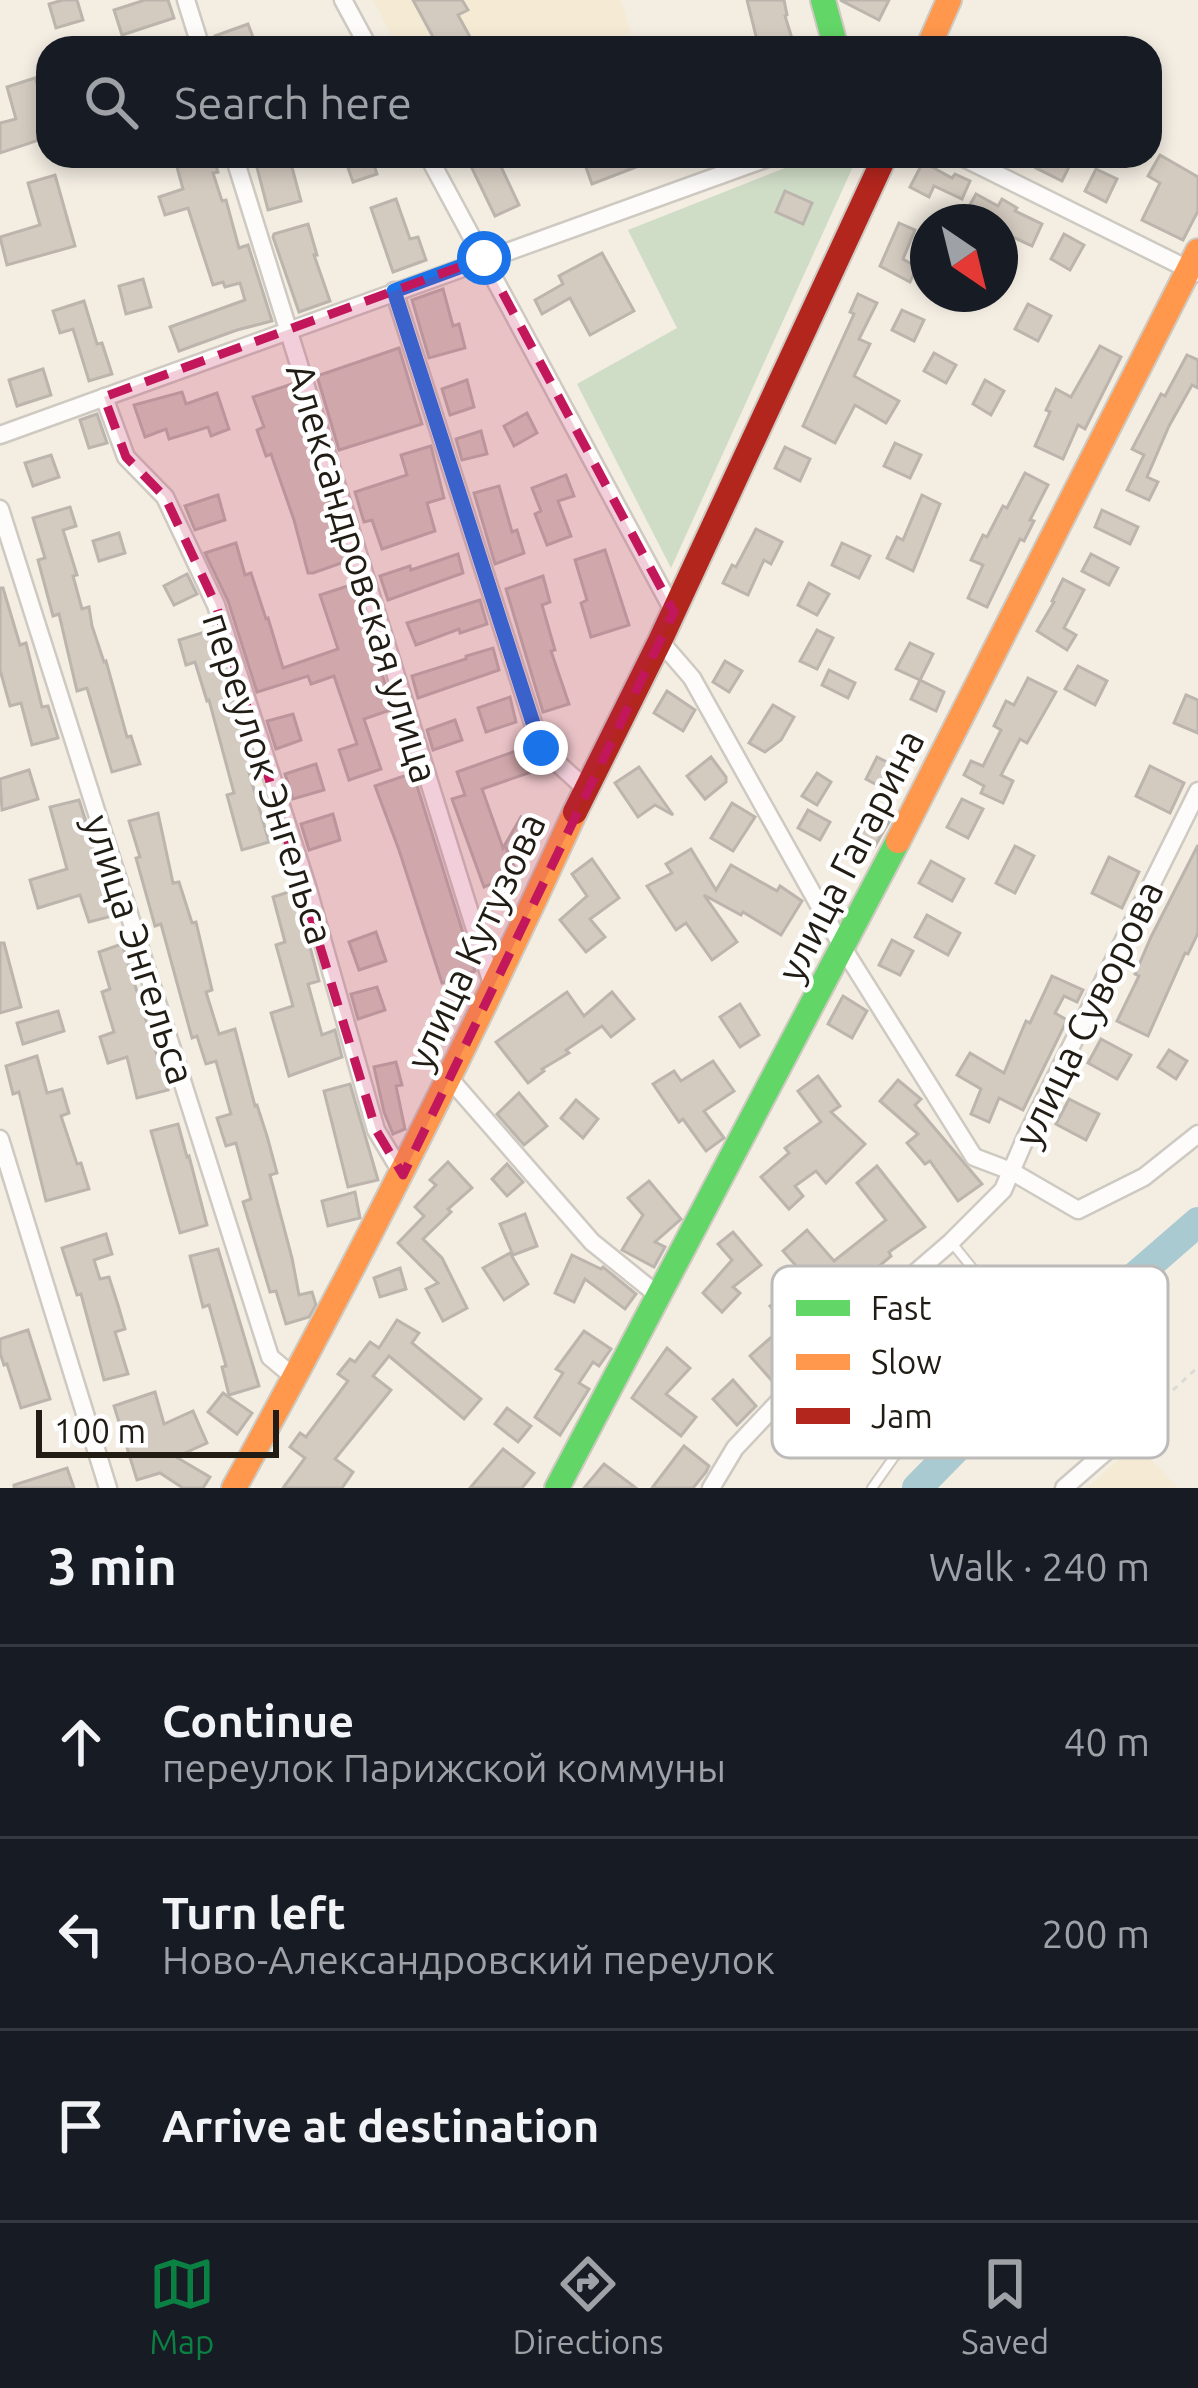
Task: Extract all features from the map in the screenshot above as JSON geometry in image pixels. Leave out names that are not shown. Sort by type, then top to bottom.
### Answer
[{"type":"main road","points":[[823,0],[833,36]]},
{"type":"main road","points":[[934,36],[950,0]]},
{"type":"main road","name":"улица Кутузова","points":[[234,1488],[450,1079],[879,168]]},
{"type":"main road","name":"улица Гагарина","points":[[557,1488],[843,948],[1195,265]]},
{"type":"street","points":[[186,0],[197,36]]},
{"type":"street","points":[[343,0],[362,36]]},
{"type":"street","name":"Александровская улица","points":[[238,168],[494,989]]},
{"type":"street","points":[[435,168],[674,612]]},
{"type":"street","points":[[0,435],[739,168]]},
{"type":"street","points":[[986,168],[1195,265]]},
{"type":"street","points":[[394,291],[541,748],[586,789]]},
{"type":"street","name":"переулок Энгельса","points":[[104,397],[126,457],[164,497],[216,605],[307,886],[376,1130],[403,1175]]},
{"type":"street","name":"улица Энгельса","points":[[0,509],[270,1357],[295,1378]]},
{"type":"street","points":[[660,641],[692,678],[843,948],[974,1157],[1078,1210],[1144,1177],[1198,1134]]},
{"type":"street","name":"улица Суворова","points":[[923,1266],[1003,1190],[1198,791]]},
{"type":"street","points":[[450,1079],[592,1242],[659,1296]]},
{"type":"street","points":[[0,1139],[108,1488]]},
{"type":"street","name":"улица Суворова","points":[[710,1488],[735,1448],[772,1409]]},
{"type":"street","points":[[1064,1488],[1098,1458]]},
{"type":"lane","points":[[951,1242],[970,1266]]},
{"type":"lane","points":[[872,1488],[893,1458]]},
{"type":"path","points":[[1168,1395],[1198,1367]]},
{"type":"highlighted area","points":[[484,258],[674,612],[403,1175],[376,1130],[216,605],[165,497],[126,457],[104,397]]},
{"type":"shaded area","points":[[373,0],[621,0],[631,32],[622,36],[392,36]]},
{"type":"shaded area","points":[[1120,1458],[1149,1458],[1178,1488],[1087,1488]]},
{"type":"green space","points":[[785,168],[852,168],[671,568],[577,384],[677,328],[628,230]]},
{"type":"building","points":[[77,0],[83,20],[56,28],[49,4]]},
{"type":"building","points":[[145,0],[168,0],[174,18],[122,35],[114,10]]},
{"type":"building","points":[[413,0],[462,0],[468,10],[458,15],[469,36],[432,36]]},
{"type":"building","points":[[747,0],[784,0],[791,36],[756,36]]},
{"type":"building","points":[[840,0],[889,0],[879,20]]},
{"type":"building","points":[[248,24],[252,36],[215,36]]},
{"type":"building","points":[[35,78],[36,141],[0,153],[0,123],[16,119],[7,87]]},
{"type":"building","points":[[1162,156],[1198,177],[1198,211],[1183,240],[1142,220],[1160,183],[1148,176],[1153,168],[1162,168]]},
{"type":"building","points":[[177,168],[217,168],[213,173],[222,201],[226,200],[239,248],[248,245],[272,321],[179,351],[170,327],[245,300],[240,283],[213,285],[188,208],[165,215],[159,197],[183,189]]},
{"type":"building","points":[[257,168],[292,168],[301,201],[268,210]]},
{"type":"building","points":[[348,168],[375,168],[377,174],[353,182]]},
{"type":"building","points":[[472,168],[502,168],[519,205],[495,216]]},
{"type":"building","points":[[586,168],[633,168],[592,184]]},
{"type":"building","points":[[920,168],[970,181],[962,199],[934,186],[929,197],[910,187]]},
{"type":"building","points":[[1036,168],[1068,168],[1062,181]]},
{"type":"building","points":[[1096,169],[1117,179],[1106,202],[1085,191]]},
{"type":"building","points":[[55,175],[75,246],[7,265],[0,237],[40,225],[28,183]]},
{"type":"building","points":[[785,191],[812,203],[803,224],[776,212]]},
{"type":"building","points":[[976,194],[994,204],[970,204]]},
{"type":"building","points":[[396,199],[410,239],[418,237],[426,260],[393,272],[371,208]]},
{"type":"building","points":[[1018,212],[1042,224],[1032,246],[1018,239]]},
{"type":"building","points":[[899,223],[910,228],[903,259],[910,263],[910,282],[880,266]]},
{"type":"building","points":[[308,224],[330,301],[299,312],[273,237]]},
{"type":"building","points":[[1064,234],[1084,245],[1070,270],[1051,259]]},
{"type":"building","points":[[602,253],[634,311],[590,335],[570,298],[542,314],[535,300],[563,284],[559,276]]},
{"type":"building","points":[[143,279],[151,307],[126,314],[119,286]]},
{"type":"building","points":[[443,289],[465,348],[429,358],[412,300]]},
{"type":"building","points":[[858,294],[877,303],[859,339],[870,344],[854,376],[899,401],[886,423],[855,405],[835,443],[803,426],[854,314],[850,312]]},
{"type":"building","points":[[84,301],[112,374],[89,381],[73,329],[60,333],[53,311]]},
{"type":"building","points":[[1028,304],[1051,316],[1038,341],[1015,329]]},
{"type":"building","points":[[902,310],[924,320],[914,341],[892,330]]},
{"type":"building","points":[[1100,346],[1121,357],[1085,429],[1078,425],[1063,459],[1035,446],[1056,389],[1071,397]]},
{"type":"building","points":[[399,348],[422,424],[339,450],[317,376]]},
{"type":"building","points":[[934,353],[956,365],[946,383],[924,371]]},
{"type":"building","points":[[1187,355],[1198,360],[1198,388],[1192,385],[1169,426],[1147,477],[1158,482],[1149,500],[1127,490],[1144,455],[1132,449]]},
{"type":"building","points":[[43,369],[51,395],[17,406],[9,380]]},
{"type":"building","points":[[467,380],[474,407],[450,415],[442,389]]},
{"type":"building","points":[[985,380],[1004,391],[991,415],[973,404]]},
{"type":"building","points":[[292,384],[347,561],[313,573],[308,573],[271,454],[266,456],[257,430],[264,427],[253,397]]},
{"type":"building","points":[[182,392],[186,404],[217,393],[229,429],[211,436],[208,427],[169,439],[166,429],[145,437],[134,405]]},
{"type":"building","points":[[527,413],[537,433],[514,446],[504,426]]},
{"type":"building","points":[[97,414],[107,443],[89,448],[80,420]]},
{"type":"building","points":[[481,431],[487,454],[462,460],[456,439]]},
{"type":"building","points":[[895,443],[921,455],[910,478],[884,466]]},
{"type":"building","points":[[431,446],[444,498],[427,503],[435,531],[382,549],[372,520],[364,522],[355,492],[407,475],[401,455]]},
{"type":"building","points":[[785,447],[810,459],[800,481],[775,468]]},
{"type":"building","points":[[51,455],[59,477],[33,486],[25,463]]},
{"type":"building","points":[[1025,473],[1048,485],[987,607],[968,598],[983,565],[971,560]]},
{"type":"building","points":[[566,475],[574,496],[558,501],[571,536],[547,545],[535,514],[541,511],[532,488]]},
{"type":"building","points":[[499,486],[512,532],[517,530],[524,553],[495,564],[474,493]]},
{"type":"building","points":[[218,495],[225,520],[195,530],[185,506]]},
{"type":"building","points":[[922,495],[940,504],[913,571],[887,558],[897,537],[903,540]]},
{"type":"building","points":[[70,507],[76,526],[63,530],[77,575],[73,576],[82,609],[89,607],[127,737],[131,736],[140,764],[112,772],[87,688],[77,691],[59,614],[53,616],[38,560],[45,558],[33,518]]},
{"type":"building","points":[[1102,510],[1138,527],[1130,544],[1095,527]]},
{"type":"building","points":[[756,529],[782,542],[771,564],[764,560],[748,595],[723,583]]},
{"type":"building","points":[[119,533],[125,553],[99,561],[93,541]]},
{"type":"building","points":[[236,543],[283,668],[338,649],[320,595],[354,584],[393,709],[364,719],[381,769],[349,780],[339,750],[357,744],[334,676],[311,684],[308,676],[257,692],[228,601],[205,553]]},
{"type":"building","points":[[842,543],[870,556],[859,578],[832,565]]},
{"type":"building","points":[[605,550],[629,625],[591,637],[581,603],[587,600],[575,560]]},
{"type":"building","points":[[458,554],[463,573],[388,600],[380,576]]},
{"type":"building","points":[[1091,554],[1118,568],[1109,585],[1082,571]]},
{"type":"building","points":[[187,574],[197,594],[174,605],[164,586]]},
{"type":"building","points":[[543,576],[550,602],[542,605],[555,650],[551,651],[569,704],[543,712],[506,589]]},
{"type":"building","points":[[1063,579],[1084,590],[1064,628],[1076,635],[1067,650],[1037,631]]},
{"type":"building","points":[[809,583],[829,594],[817,615],[798,605]]},
{"type":"building","points":[[0,588],[20,645],[26,643],[42,707],[48,706],[58,738],[32,745],[21,703],[10,706],[0,670]]},
{"type":"building","points":[[480,600],[487,624],[416,645],[407,623]]},
{"type":"building","points":[[211,630],[255,766],[248,769],[269,842],[242,850],[227,795],[234,793],[209,700],[195,662],[186,665],[179,640]]},
{"type":"building","points":[[817,630],[833,638],[817,669],[800,661]]},
{"type":"building","points":[[910,643],[933,654],[920,680],[896,669]]},
{"type":"building","points":[[493,648],[499,670],[418,698],[412,676]]},
{"type":"building","points":[[725,661],[742,671],[729,692],[713,682]]},
{"type":"building","points":[[1078,666],[1107,681],[1095,705],[1065,689]]},
{"type":"building","points":[[829,670],[855,683],[848,698],[822,685]]},
{"type":"building","points":[[1028,678],[1056,692],[1027,743],[1020,739],[1001,775],[1013,781],[1003,803],[981,793],[984,786],[964,775],[971,761],[983,766],[1001,730],[994,726],[1006,701],[1014,705]]},
{"type":"building","points":[[920,680],[944,692],[936,711],[911,699]]},
{"type":"building","points":[[667,691],[695,710],[683,731],[654,713]]},
{"type":"building","points":[[1186,695],[1198,700],[1198,733],[1174,723]]},
{"type":"building","points":[[510,697],[516,722],[486,732],[478,708]]},
{"type":"building","points":[[773,705],[794,717],[781,740],[765,752],[749,743]]},
{"type":"building","points":[[293,714],[301,740],[276,749],[267,721]]},
{"type":"building","points":[[455,720],[462,740],[433,750],[427,730]]},
{"type":"building","points":[[527,747],[534,771],[482,789],[503,848],[521,817],[542,826],[526,858],[506,848],[517,873],[484,887],[452,799],[465,795],[457,772]]},
{"type":"building","points":[[711,757],[726,782],[705,799],[687,776]]},
{"type":"building","points":[[877,757],[905,771],[894,794],[866,779]]},
{"type":"building","points":[[316,764],[324,790],[293,799],[285,774]]},
{"type":"building","points":[[1150,766],[1184,783],[1170,813],[1136,796]]},
{"type":"building","points":[[639,767],[673,815],[655,805],[638,817],[615,783]]},
{"type":"building","points":[[29,770],[38,799],[2,810],[0,779]]},
{"type":"building","points":[[413,773],[475,971],[442,983],[375,786]]},
{"type":"building","points":[[817,773],[831,782],[817,805],[802,796]]},
{"type":"building","points":[[962,799],[983,809],[968,838],[947,827]]},
{"type":"building","points":[[79,800],[116,915],[89,922],[80,895],[38,908],[30,880],[67,869],[50,807]]},
{"type":"building","points":[[732,803],[755,817],[733,851],[711,838]]},
{"type":"building","points":[[868,809],[889,822],[875,846],[853,833]]},
{"type":"building","points":[[808,810],[830,822],[820,840],[798,828]]},
{"type":"building","points":[[158,813],[173,883],[179,882],[192,923],[196,922],[212,990],[206,992],[219,1034],[235,1029],[267,1136],[277,1173],[270,1175],[299,1295],[312,1292],[316,1305],[309,1317],[286,1324],[276,1291],[270,1292],[243,1202],[251,1199],[236,1143],[226,1146],[217,1118],[231,1114],[216,1061],[206,1064],[197,1036],[192,1038],[161,924],[155,926],[136,858],[140,857],[129,821]]},
{"type":"building","points":[[333,814],[340,840],[309,850],[301,824]]},
{"type":"building","points":[[1198,845],[1198,933],[1148,1036],[1117,1021],[1151,937]]},
{"type":"building","points":[[1015,846],[1034,856],[1015,893],[996,883]]},
{"type":"building","points":[[691,849],[716,890],[731,865],[802,901],[781,935],[704,895],[737,942],[712,960],[686,923],[676,930],[647,886],[672,873],[666,864]]},
{"type":"building","points":[[1109,857],[1139,872],[1122,908],[1092,893]]},
{"type":"building","points":[[592,859],[619,898],[590,919],[605,937],[586,952],[560,920],[587,896],[572,874]]},
{"type":"building","points":[[931,861],[964,879],[952,901],[919,883]]},
{"type":"building","points":[[295,890],[319,981],[308,984],[322,1035],[335,1030],[342,1057],[289,1076],[271,1013],[293,1006],[276,945],[285,942],[273,897]]},
{"type":"building","points":[[927,915],[960,933],[948,955],[915,937]]},
{"type":"building","points":[[376,932],[386,961],[359,970],[349,942]]},
{"type":"building","points":[[892,940],[913,951],[900,975],[879,965]]},
{"type":"building","points":[[0,943],[4,943],[21,1007],[0,1013]]},
{"type":"building","points":[[122,944],[168,1090],[137,1098],[127,1057],[108,1063],[100,1037],[114,1032],[102,992],[110,989],[99,952]]},
{"type":"building","points":[[1052,976],[1083,990],[1077,1002],[1064,996],[1055,1013],[1067,1020],[1023,1110],[999,1098],[989,1122],[971,1114],[981,1089],[957,1075],[970,1053],[1004,1073]]},
{"type":"building","points":[[377,987],[385,1010],[358,1019],[351,994]]},
{"type":"building","points":[[567,992],[584,1016],[612,992],[634,1019],[611,1037],[602,1026],[528,1083],[496,1042]]},
{"type":"building","points":[[843,996],[867,1011],[852,1038],[828,1024]]},
{"type":"building","points":[[740,1004],[759,1035],[740,1047],[720,1017]]},
{"type":"building","points":[[58,1011],[64,1031],[23,1044],[17,1023]]},
{"type":"building","points":[[1101,1039],[1131,1055],[1117,1079],[1088,1063]]},
{"type":"building","points":[[1169,1050],[1187,1061],[1176,1079],[1158,1067]]},
{"type":"building","points":[[37,1056],[47,1093],[62,1089],[69,1113],[61,1116],[89,1189],[46,1201],[19,1092],[13,1094],[6,1066]]},
{"type":"building","points":[[713,1061],[734,1091],[704,1111],[724,1138],[706,1151],[653,1084],[674,1071],[681,1081]]},
{"type":"building","points":[[396,1062],[405,1129],[393,1134],[374,1067]]},
{"type":"building","points":[[818,1076],[840,1106],[831,1112],[865,1144],[826,1183],[816,1171],[795,1186],[803,1196],[789,1209],[761,1177],[789,1153],[785,1148],[821,1122],[798,1091]]},
{"type":"building","points":[[898,1080],[921,1099],[915,1105],[982,1184],[958,1201],[930,1161],[925,1164],[907,1143],[918,1134],[880,1101]]},
{"type":"building","points":[[350,1084],[378,1180],[348,1187],[324,1091]]},
{"type":"building","points":[[519,1093],[547,1126],[524,1145],[497,1114]]},
{"type":"building","points":[[1069,1099],[1099,1114],[1086,1140],[1056,1124]]},
{"type":"building","points":[[576,1100],[598,1119],[583,1138],[561,1118]]},
{"type":"building","points":[[178,1124],[207,1225],[180,1233],[151,1131]]},
{"type":"building","points":[[448,1162],[472,1188],[423,1239],[442,1258],[467,1308],[443,1321],[426,1289],[438,1283],[398,1243],[424,1216],[415,1207],[436,1185],[430,1180]]},
{"type":"building","points":[[507,1164],[523,1182],[507,1196],[492,1179]]},
{"type":"building","points":[[877,1166],[925,1227],[889,1252],[891,1256],[879,1266],[796,1266],[783,1251],[807,1230],[834,1261],[886,1220],[857,1183]]},
{"type":"building","points":[[649,1181],[681,1219],[655,1242],[665,1247],[654,1267],[622,1250],[643,1215],[628,1198]]},
{"type":"building","points":[[355,1192],[360,1218],[328,1226],[322,1201]]},
{"type":"building","points":[[525,1214],[537,1246],[513,1255],[500,1224]]},
{"type":"building","points":[[733,1232],[761,1265],[733,1287],[740,1293],[722,1312],[703,1293],[732,1260],[718,1244]]},
{"type":"building","points":[[106,1234],[112,1254],[94,1260],[100,1279],[109,1277],[118,1305],[125,1329],[115,1332],[128,1374],[104,1380],[81,1294],[77,1295],[62,1248]]},
{"type":"building","points":[[218,1249],[259,1386],[229,1395],[209,1305],[203,1307],[190,1256]]},
{"type":"building","points":[[510,1253],[528,1284],[504,1300],[483,1268]]},
{"type":"building","points":[[572,1255],[603,1267],[636,1294],[625,1309],[585,1279],[574,1302],[555,1293]]},
{"type":"building","points":[[400,1268],[406,1289],[380,1297],[374,1278]]},
{"type":"building","points":[[397,1320],[419,1333],[412,1343],[481,1399],[464,1419],[389,1356],[373,1376],[391,1390],[335,1459],[353,1472],[342,1488],[283,1488],[305,1458],[290,1447],[300,1433],[306,1437],[348,1381],[338,1374],[370,1342],[379,1348]]},
{"type":"building","points":[[28,1330],[50,1399],[21,1408],[0,1353],[0,1339]]},
{"type":"building","points":[[584,1331],[611,1349],[599,1366],[593,1362],[579,1383],[589,1389],[560,1435],[535,1417],[563,1373],[556,1369]]},
{"type":"building","points":[[772,1337],[772,1381],[750,1356]]},
{"type":"building","points":[[667,1348],[690,1368],[666,1394],[696,1417],[681,1436],[632,1398]]},
{"type":"building","points":[[733,1380],[756,1406],[737,1425],[713,1399]]},
{"type":"building","points":[[155,1392],[164,1424],[193,1411],[207,1443],[176,1457],[210,1477],[203,1488],[183,1488],[160,1473],[137,1480],[114,1406]]},
{"type":"building","points":[[223,1393],[252,1413],[237,1434],[208,1412]]},
{"type":"building","points":[[507,1408],[531,1426],[518,1442],[495,1424]]},
{"type":"building","points":[[684,1446],[709,1466],[706,1472],[693,1488],[652,1488]]},
{"type":"building","points":[[503,1449],[534,1473],[522,1488],[470,1488]]},
{"type":"building","points":[[604,1464],[636,1488],[584,1488]]},
{"type":"building","points":[[67,1468],[74,1488],[14,1488],[14,1485]]},
{"type":"waterway","points":[[1147,1266],[1198,1222]]},
{"type":"waterway","points":[[917,1488],[946,1458]]},
{"type":"traffic: fast","points":[[823,0],[833,36]]},
{"type":"traffic: fast","points":[[557,1488],[898,841]]},
{"type":"traffic: slow","points":[[933,36],[949,0]]},
{"type":"traffic: slow","points":[[898,841],[1198,251]]},
{"type":"traffic: slow","points":[[234,1488],[411,1153],[575,812]]},
{"type":"traffic: jam","points":[[575,812],[660,641],[879,168]]},
{"type":"route","points":[[484,258],[394,291],[541,748]]}]
